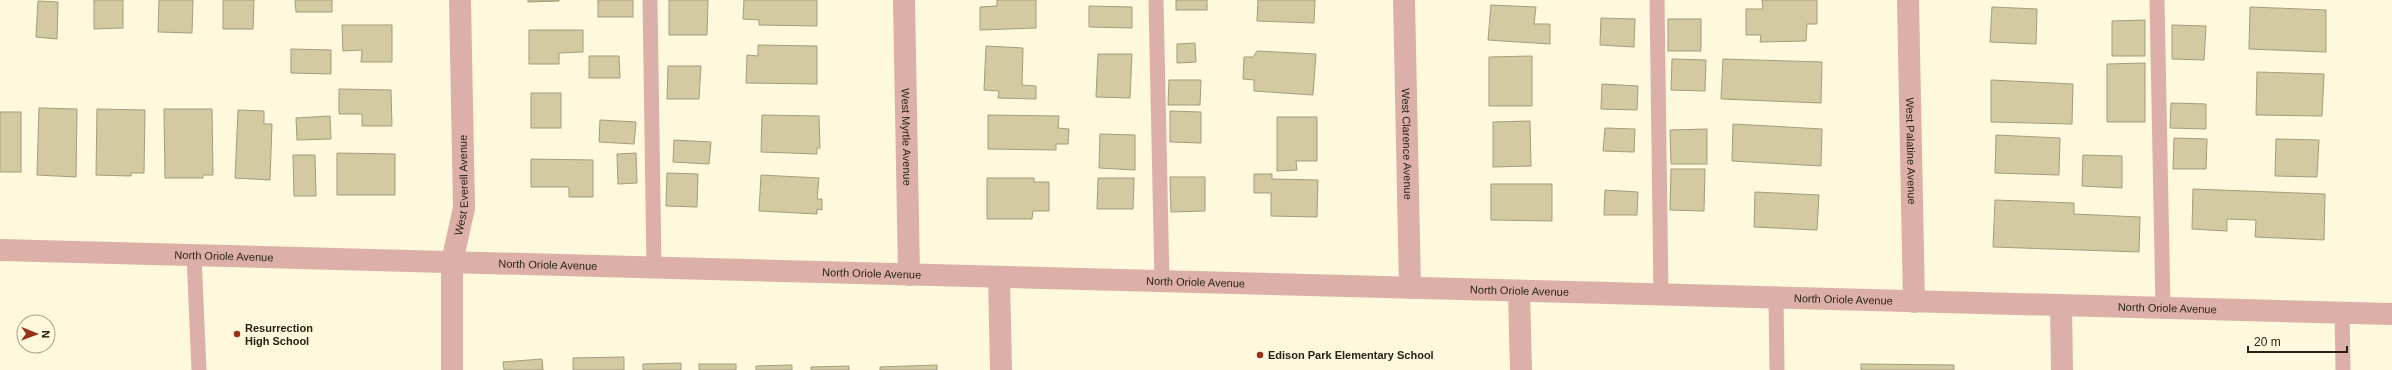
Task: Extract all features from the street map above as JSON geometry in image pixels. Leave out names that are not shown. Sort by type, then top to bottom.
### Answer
[{"type":"street","name":"West Everell Avenue","points":[[452,370],[452,262],[464,208],[460,0]]},
{"type":"street","name":"West Myrtle Avenue","points":[[904,0],[909,274]]},
{"type":"street","name":"West Clarence Avenue","points":[[1404,0],[1410,288]]},
{"type":"street","name":"West Palatine Avenue","points":[[1908,0],[1914,302]]},
{"type":"street","name":"North Oriole Avenue","points":[[0,250],[2392,314]]},
{"type":"street","points":[[999,277],[1001,370]]},
{"type":"street","points":[[1519,291],[1521,370]]},
{"type":"street","points":[[2061,305],[2062,370]]},
{"type":"lane","points":[[650,0],[654,268]]},
{"type":"lane","points":[[1156,0],[1162,281]]},
{"type":"lane","points":[[1657,0],[1661,295]]},
{"type":"lane","points":[[2157,0],[2163,308]]},
{"type":"lane","points":[[194,255],[199,370]]},
{"type":"lane","points":[[1776,298],[1777,370]]},
{"type":"lane","points":[[2342,313],[2343,370]]},
{"type":"building","points":[[94,0],[123,0],[123,28],[94,29]]},
{"type":"building","points":[[159,0],[193,0],[192,33],[158,32]]},
{"type":"building","points":[[223,0],[254,0],[253,29],[223,29]]},
{"type":"building","points":[[295,0],[332,0],[332,12],[296,12]]},
{"type":"building","points":[[528,0],[559,0],[559,1],[528,2]]},
{"type":"building","points":[[598,0],[633,0],[633,17],[598,17]]},
{"type":"building","points":[[669,0],[708,0],[707,35],[669,35]]},
{"type":"building","points":[[744,0],[817,0],[817,26],[759,25],[759,20],[743,19]]},
{"type":"building","points":[[997,0],[1036,0],[1036,28],[980,30],[980,7],[997,6]]},
{"type":"building","points":[[1176,0],[1207,0],[1207,10],[1176,10]]},
{"type":"building","points":[[1258,0],[1315,0],[1314,23],[1257,21]]},
{"type":"building","points":[[1762,0],[1817,0],[1817,24],[1807,24],[1806,41],[1760,42],[1761,35],[1746,35],[1746,9],[1763,9]]},
{"type":"building","points":[[38,1],[58,2],[57,39],[36,37]]},
{"type":"building","points":[[1491,5],[1536,7],[1534,24],[1550,24],[1550,44],[1488,40]]},
{"type":"building","points":[[1089,6],[1132,7],[1132,28],[1089,27]]},
{"type":"building","points":[[1992,7],[2037,9],[2036,44],[1990,42]]},
{"type":"building","points":[[2250,7],[2326,10],[2326,52],[2249,49]]},
{"type":"building","points":[[1601,18],[1635,19],[1634,47],[1600,45]]},
{"type":"building","points":[[1668,19],[1701,19],[1701,51],[1668,51]]},
{"type":"building","points":[[2145,20],[2145,56],[2112,56],[2112,21]]},
{"type":"building","points":[[342,25],[392,25],[392,62],[361,62],[362,50],[343,51]]},
{"type":"building","points":[[2172,25],[2206,26],[2204,60],[2172,59]]},
{"type":"building","points":[[529,30],[583,30],[583,52],[559,53],[559,64],[529,64]]},
{"type":"building","points":[[1195,43],[1196,62],[1177,63],[1177,44]]},
{"type":"building","points":[[758,45],[817,46],[817,84],[746,83],[747,55],[758,56]]},
{"type":"building","points":[[986,46],[1023,48],[1022,85],[1036,86],[1036,99],[998,98],[999,91],[984,90]]},
{"type":"building","points":[[291,49],[331,50],[331,74],[291,73]]},
{"type":"building","points":[[1257,51],[1316,54],[1313,95],[1254,91],[1254,80],[1243,79],[1244,57],[1253,57]]},
{"type":"building","points":[[1098,54],[1132,54],[1130,98],[1096,97]]},
{"type":"building","points":[[589,56],[619,56],[620,78],[589,78]]},
{"type":"building","points":[[1532,56],[1532,106],[1489,106],[1489,57]]},
{"type":"building","points":[[1672,59],[1706,60],[1705,91],[1671,90]]},
{"type":"building","points":[[1723,59],[1822,62],[1821,103],[1721,99]]},
{"type":"building","points":[[2145,63],[2145,122],[2107,122],[2107,64]]},
{"type":"building","points":[[668,66],[701,66],[699,99],[667,99]]},
{"type":"building","points":[[2257,72],[2324,74],[2322,116],[2256,115]]},
{"type":"building","points":[[1169,80],[1201,80],[1200,105],[1168,105]]},
{"type":"building","points":[[1991,80],[2073,84],[2072,124],[1991,122]]},
{"type":"building","points":[[1602,84],[1638,86],[1637,110],[1601,109]]},
{"type":"building","points":[[339,89],[391,90],[392,126],[362,126],[362,114],[339,114]]},
{"type":"building","points":[[531,93],[561,93],[561,128],[531,128]]},
{"type":"building","points":[[2171,103],[2206,104],[2206,129],[2170,128]]},
{"type":"building","points":[[39,108],[77,109],[76,177],[37,175]]},
{"type":"building","points":[[97,109],[145,110],[144,173],[131,173],[131,176],[96,175]]},
{"type":"building","points":[[164,109],[212,109],[213,175],[203,175],[203,178],[165,178]]},
{"type":"building","points":[[238,110],[264,111],[264,124],[272,124],[270,180],[235,178]]},
{"type":"building","points":[[1170,111],[1201,112],[1201,143],[1170,142]]},
{"type":"building","points":[[0,112],[21,112],[21,172],[0,172]]},
{"type":"building","points":[[762,115],[819,116],[820,148],[817,148],[817,154],[761,152]]},
{"type":"building","points":[[988,115],[1059,116],[1058,128],[1069,129],[1068,144],[1056,144],[1056,150],[988,149]]},
{"type":"building","points":[[330,116],[331,139],[297,140],[296,118]]},
{"type":"building","points":[[1277,117],[1317,117],[1317,161],[1296,161],[1297,170],[1277,171]]},
{"type":"building","points":[[600,120],[636,122],[634,144],[599,142]]},
{"type":"building","points":[[1530,121],[1531,166],[1493,167],[1493,122]]},
{"type":"building","points":[[1733,124],[1822,129],[1821,166],[1732,161]]},
{"type":"building","points":[[1605,128],[1635,129],[1634,152],[1603,151]]},
{"type":"building","points":[[1707,129],[1707,164],[1671,164],[1670,130]]},
{"type":"building","points":[[1100,134],[1135,135],[1135,170],[1099,168]]},
{"type":"building","points":[[1996,135],[2060,138],[2059,175],[1995,173]]},
{"type":"building","points":[[2174,138],[2207,139],[2206,169],[2173,169]]},
{"type":"building","points":[[2276,139],[2319,140],[2317,177],[2275,176]]},
{"type":"building","points":[[674,140],[711,142],[709,164],[673,162]]},
{"type":"building","points":[[337,153],[395,154],[395,195],[337,195]]},
{"type":"building","points":[[636,153],[637,183],[618,184],[617,154]]},
{"type":"building","points":[[293,155],[315,155],[316,196],[294,196]]},
{"type":"building","points":[[2083,155],[2122,156],[2122,188],[2082,186]]},
{"type":"building","points":[[531,159],[593,160],[593,197],[569,197],[569,187],[531,187]]},
{"type":"building","points":[[1671,169],[1705,169],[1704,211],[1670,210]]},
{"type":"building","points":[[667,173],[698,174],[697,207],[666,206]]},
{"type":"building","points":[[1254,174],[1272,174],[1272,179],[1318,180],[1317,217],[1271,216],[1271,193],[1254,193]]},
{"type":"building","points":[[761,175],[819,178],[817,199],[822,199],[822,210],[817,209],[817,214],[759,211]]},
{"type":"building","points":[[1170,177],[1205,177],[1205,211],[1171,212]]},
{"type":"building","points":[[987,178],[1034,178],[1034,182],[1049,182],[1049,211],[1033,211],[1032,219],[987,219]]},
{"type":"building","points":[[1098,178],[1134,178],[1133,209],[1097,209]]},
{"type":"building","points":[[1491,184],[1552,184],[1552,221],[1491,220]]},
{"type":"building","points":[[2193,189],[2325,194],[2324,240],[2255,237],[2256,220],[2227,219],[2227,231],[2192,229]]},
{"type":"building","points":[[1605,190],[1638,192],[1637,215],[1604,215]]},
{"type":"building","points":[[1755,192],[1819,195],[1817,230],[1754,227]]},
{"type":"building","points":[[1995,200],[2074,203],[2074,214],[2140,217],[2139,252],[1993,247]]},
{"type":"building","points":[[624,357],[624,370],[573,370],[573,358]]},
{"type":"building","points":[[542,359],[543,370],[504,370],[503,362]]},
{"type":"building","points":[[681,363],[681,370],[643,370],[643,364]]},
{"type":"building","points":[[699,364],[736,364],[736,370],[699,370]]},
{"type":"building","points":[[1861,364],[1954,365],[1954,370],[1861,370]]},
{"type":"building","points":[[792,365],[792,370],[756,370],[756,366]]},
{"type":"building","points":[[937,365],[937,370],[880,370],[880,367]]},
{"type":"building","points":[[849,366],[849,370],[811,370],[811,367]]},
{"type":"place","name":"Resurrection High School","points":[[237,334]]},
{"type":"place","name":"Edison Park Elementary School","points":[[1260,355]]}]
